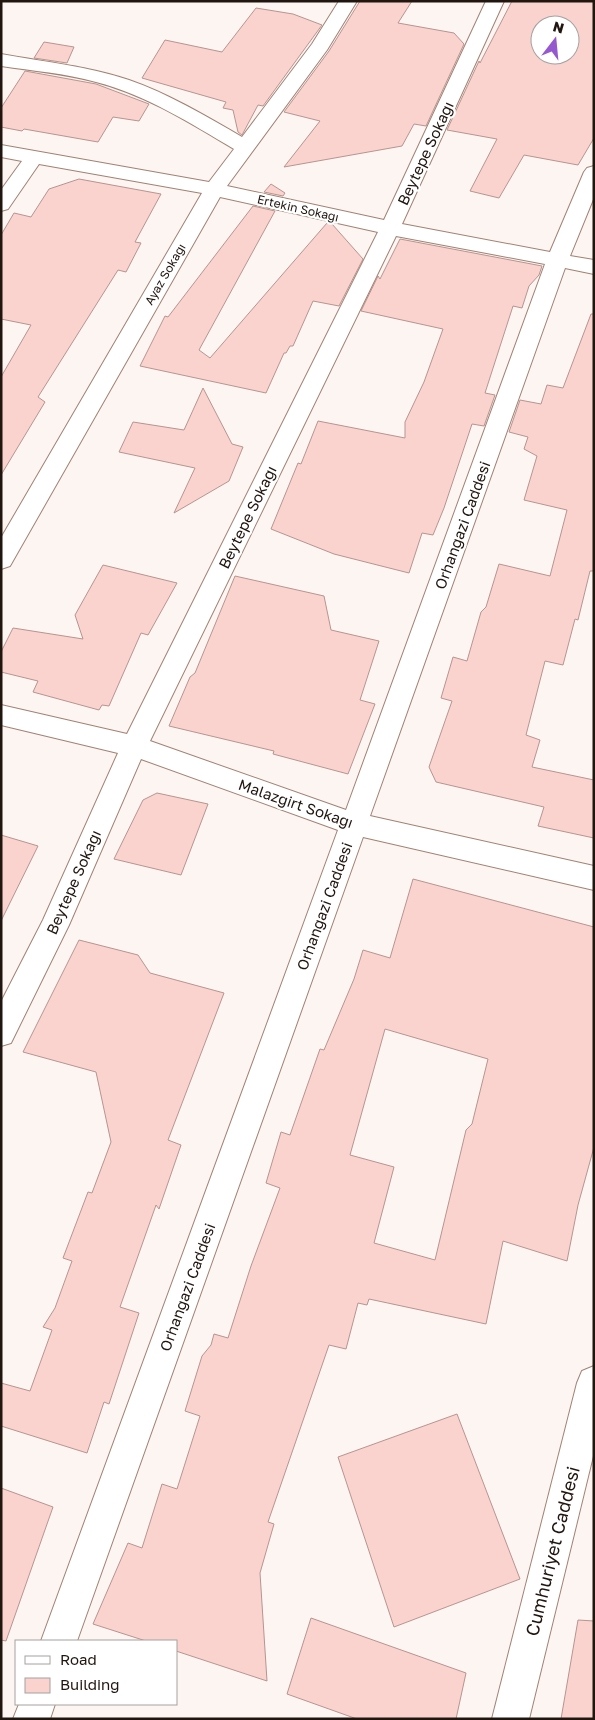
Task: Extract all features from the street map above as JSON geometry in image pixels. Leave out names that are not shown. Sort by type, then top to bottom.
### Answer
[{"type":"street","name":"Ayaz Sokağı","points":[[1,560],[214,189],[320,46],[348,1]]},
{"type":"street","name":"Beytepe Sokağı","points":[[1,1033],[55,925],[134,746],[390,228],[495,1]]},
{"type":"street","points":[[1,60],[103,77],[134,88],[170,104],[245,147]]},
{"type":"street","name":"Ertekin Sokağı","points":[[1,150],[214,189],[390,228],[594,267]]},
{"type":"street","points":[[1,205],[34,157]]},
{"type":"street","name":"Orhangazi Caddesi","points":[[59,1640],[556,261],[594,172]]},
{"type":"street","name":"Malazgirt Sokağı","points":[[1,715],[134,746],[354,824],[594,878]]},
{"type":"street","name":"Cumhuriyet Caddesi","points":[[510,1719],[594,1383]]},
{"type":"street","points":[[31,1719],[37,1705]]},
{"type":"building","points":[[360,1],[412,1],[398,23],[454,33],[464,44],[426,126],[414,124],[402,146],[284,167],[320,121],[284,112],[329,51]]},
{"type":"building","points":[[512,1],[594,1],[594,138],[578,165],[524,155],[499,198],[470,191],[497,139],[447,130],[479,61],[480,63]]},
{"type":"building","points":[[256,8],[293,14],[322,25],[263,106],[258,105],[242,135],[238,132],[233,110],[223,108],[226,102],[142,78],[165,40],[222,52]]},
{"type":"building","points":[[44,42],[74,47],[67,63],[34,58]]},
{"type":"building","points":[[25,71],[96,84],[149,104],[139,121],[113,117],[98,142],[24,129],[22,131],[1,127],[1,108]]},
{"type":"building","points":[[79,179],[161,194],[135,242],[141,243],[126,272],[118,270],[38,397],[45,402],[1,475],[1,377],[31,325],[1,319],[1,235],[14,213],[31,217],[49,189]]},
{"type":"building","points":[[271,184],[285,193],[283,196],[264,192]]},
{"type":"building","points":[[253,206],[275,211],[199,350],[210,358],[327,223],[332,224],[363,259],[339,306],[313,301],[293,346],[290,346],[286,353],[284,353],[266,393],[140,366],[165,316],[168,317]]},
{"type":"building","points":[[400,239],[542,266],[539,275],[529,286],[522,308],[513,306],[485,393],[495,395],[484,426],[472,424],[433,535],[422,533],[409,573],[334,554],[271,529],[298,463],[301,464],[318,421],[405,438],[405,422],[424,382],[443,329],[361,311],[378,276],[380,279]]},
{"type":"building","points":[[591,314],[594,314],[594,571],[590,571],[578,620],[575,619],[563,665],[545,661],[526,735],[540,740],[532,767],[594,780],[594,838],[538,826],[544,807],[436,782],[429,767],[452,701],[441,698],[453,657],[467,661],[481,612],[486,607],[499,564],[550,576],[567,510],[524,500],[537,456],[524,449],[528,437],[509,432],[520,400],[541,404],[547,385],[563,388]]},
{"type":"building","points":[[203,388],[232,444],[243,447],[229,481],[174,513],[195,468],[119,452],[133,422],[184,430]]},
{"type":"building","points":[[103,565],[177,583],[148,635],[141,633],[109,706],[102,705],[99,710],[33,692],[38,681],[1,672],[1,652],[13,628],[83,639],[75,615]]},
{"type":"building","points":[[235,576],[324,596],[331,630],[379,641],[360,700],[375,704],[348,774],[273,754],[274,751],[169,726],[190,677],[195,673]]},
{"type":"building","points":[[157,793],[208,804],[181,875],[114,859],[143,800]]},
{"type":"building","points":[[1,835],[38,846],[1,921]]},
{"type":"building","points":[[413,879],[594,927],[594,1147],[578,1205],[567,1261],[503,1241],[486,1324],[369,1299],[367,1305],[358,1303],[346,1349],[329,1345],[268,1522],[274,1524],[260,1573],[267,1681],[178,1652],[178,1640],[143,1640],[93,1624],[128,1543],[142,1548],[162,1484],[177,1489],[200,1416],[185,1411],[202,1356],[211,1345],[214,1334],[228,1338],[251,1266],[280,1188],[266,1183],[281,1132],[290,1135],[320,1049],[324,1050],[354,979],[363,950],[390,958]],"holes":[[[385,1029],[488,1059],[472,1124],[466,1130],[435,1260],[374,1243],[394,1167],[350,1155]]]},
{"type":"building","points":[[79,940],[138,955],[150,973],[224,993],[168,1140],[181,1145],[159,1209],[156,1205],[120,1307],[139,1313],[109,1404],[104,1402],[87,1453],[1,1426],[1,1383],[30,1391],[52,1330],[43,1327],[55,1308],[72,1261],[63,1258],[88,1192],[92,1193],[111,1142],[96,1072],[23,1052]]},
{"type":"building","points":[[457,1414],[520,1579],[394,1627],[338,1457]]},
{"type":"building","points":[[1,1488],[53,1507],[6,1641],[1,1640]]},
{"type":"building","points":[[311,1618],[466,1673],[456,1719],[357,1719],[287,1694]]},
{"type":"building","points":[[578,1620],[594,1621],[594,1719],[561,1719]]}]
